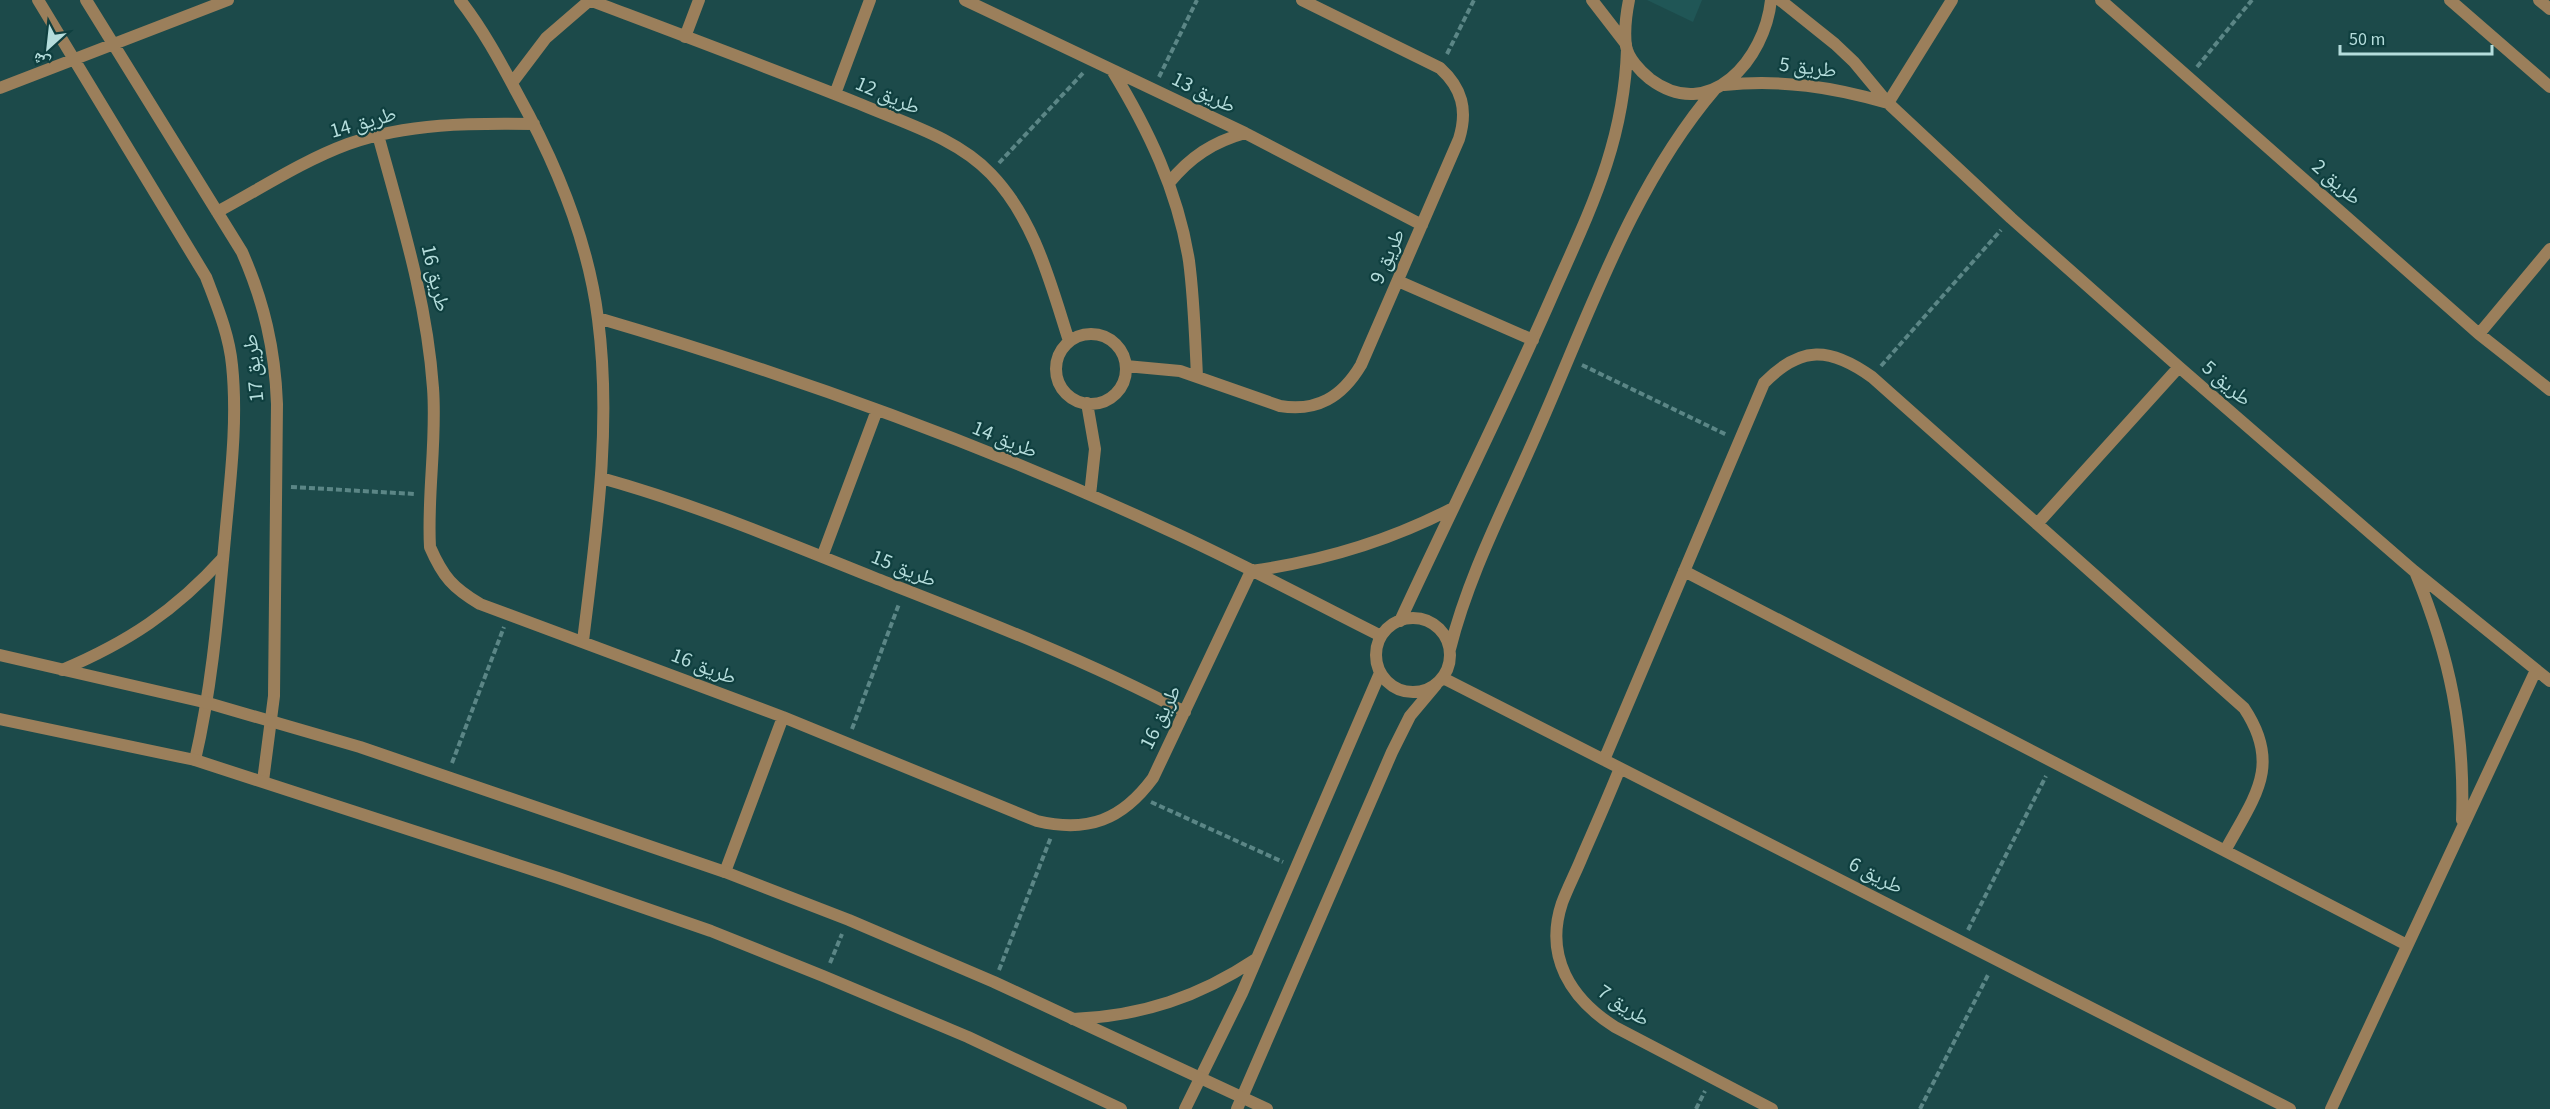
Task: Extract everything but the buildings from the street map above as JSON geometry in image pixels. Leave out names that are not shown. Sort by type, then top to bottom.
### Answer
[{"type":"street","name":"طريق 17","points":[[38,0],[76,59],[206,277],[222,319],[232,363],[234,409],[223,558],[208,704],[195,760]]},
{"type":"street","name":"طريق 17","points":[[86,0],[242,252],[258,288],[269,326],[276,365],[277,404],[272,721],[263,781]]},
{"type":"street","points":[[0,88],[228,0]]},
{"type":"street","points":[[460,0],[512,83],[556,170],[575,218],[598,318],[603,409],[601,478],[583,641]]},
{"type":"street","points":[[512,83],[546,38],[589,0]]},
{"type":"street","name":"طريق 12","points":[[589,0],[835,94],[956,147],[990,173],[1015,203],[1034,238],[1069,341]]},
{"type":"street","points":[[685,37],[699,0]]},
{"type":"street","points":[[835,94],[870,0]]},
{"type":"street","name":"طريق 13","points":[[965,0],[1154,89],[1422,225]]},
{"type":"street","name":"طريق 9","points":[[1126,366],[1162,368],[1197,376],[1280,406],[1296,408],[1328,401],[1342,392],[1353,379],[1398,281],[1464,124],[1464,108],[1460,93],[1452,79],[1440,68],[1302,0]]},
{"type":"street","name":"طريق 5","points":[[1592,0],[1643,73],[1658,85],[1676,92],[1696,93],[1778,81],[1805,84],[1888,103]]},
{"type":"street","points":[[1400,621],[1451,509],[1533,340],[1605,175],[1621,113],[1629,0]]},
{"type":"street","points":[[1237,1109],[1392,752],[1410,716],[1448,669],[1450,649],[1471,583],[1648,186],[1678,136],[1718,88],[1748,61],[1758,46],[1765,29],[1771,0]]},
{"type":"street","name":"طريق 5","points":[[1780,0],[1815,26],[1854,62],[1888,103],[2011,218],[2179,367],[2414,571],[2550,681]]},
{"type":"street","points":[[1888,103],[1952,0]]},
{"type":"street","name":"طريق 2","points":[[2101,0],[2479,334],[2550,390]]},
{"type":"street","points":[[2450,0],[2550,87]]},
{"type":"street","points":[[2539,0],[2550,9]]},
{"type":"street","points":[[1112,69],[1153,143],[1169,183],[1188,259],[1193,298],[1197,376]]},
{"type":"street","name":"طريق 14","points":[[218,212],[318,156],[378,135],[448,124],[534,124]]},
{"type":"street","points":[[1169,183],[1181,168],[1203,151],[1227,138],[1245,134]]},
{"type":"street","name":"طريق 16","points":[[378,135],[419,281],[429,336],[434,390],[430,547],[440,570],[456,590],[480,604],[783,717],[1019,814],[1056,825],[1080,826],[1103,820],[1124,810],[1153,778],[1251,571]]},
{"type":"street","points":[[2479,334],[2550,249]]},
{"type":"street","points":[[1398,281],[1533,340]]},
{"type":"street","name":"طريق 14","points":[[598,318],[739,361],[877,410],[1090,495],[1251,571],[1381,636]]},
{"type":"street","points":[[1089,333],[1100,335],[1118,346],[1126,366],[1119,389],[1104,400],[1087,403],[1075,400],[1059,383],[1056,360],[1069,341],[1089,333]]},
{"type":"street","points":[[1604,760],[1764,383],[1780,366],[1802,356],[1826,354],[1849,361],[1872,377],[2244,708],[2259,729],[2264,754],[2261,780],[2226,849]]},
{"type":"street","points":[[2037,524],[2179,367]]},
{"type":"street","points":[[1087,403],[1095,449],[1090,495]]},
{"type":"street","points":[[822,556],[877,410]]},
{"type":"street","name":"طريق 15","points":[[601,478],[690,506],[822,556],[1079,660],[1185,712]]},
{"type":"street","points":[[1251,571],[1293,566],[1375,544],[1451,509]]},
{"type":"street","points":[[62,670],[134,635],[167,613],[197,587],[223,558]]},
{"type":"street","points":[[1684,571],[2408,945]]},
{"type":"street","points":[[2414,571],[2435,620],[2450,670],[2460,722],[2464,774],[2462,827]]},
{"type":"street","points":[[1439,681],[1419,692],[1410,693],[1392,687],[1380,673],[1376,655],[1381,636],[1400,621],[1409,618],[1427,621],[1442,632],[1450,649]]},
{"type":"street","points":[[0,655],[272,721],[447,776],[725,872],[849,920],[994,982],[1267,1109]]},
{"type":"street","points":[[2331,1109],[2536,670]]},
{"type":"street","points":[[1185,1109],[1297,869],[1380,673]]},
{"type":"street","name":"طريق 6","points":[[1439,681],[1620,768],[2290,1109]]},
{"type":"street","points":[[725,872],[783,717]]},
{"type":"street","points":[[0,719],[195,760],[569,882],[711,931],[968,1037],[1121,1109]]},
{"type":"street","name":"طريق 7","points":[[1620,768],[1562,904],[1557,933],[1560,962],[1572,989],[1591,1012],[1615,1027],[1772,1109]]},
{"type":"street","points":[[1073,1019],[1106,1018],[1170,1004],[1201,992],[1257,958]]},
{"type":"path","points":[[1154,89],[1197,0]]},
{"type":"path","points":[[1440,68],[1474,0]]},
{"type":"path","points":[[2188,77],[2252,0]]},
{"type":"path","points":[[990,173],[1095,60]]},
{"type":"path","points":[[1872,377],[2011,218]]},
{"type":"path","points":[[1570,359],[1738,441]]},
{"type":"path","points":[[274,486],[431,495]]},
{"type":"path","points":[[847,743],[905,590]]},
{"type":"path","points":[[447,776],[509,615]]},
{"type":"path","points":[[1962,941],[2054,761]]},
{"type":"path","points":[[1139,796],[1297,869]]},
{"type":"path","points":[[994,982],[1056,825]]},
{"type":"path","points":[[824,976],[849,920]]},
{"type":"path","points":[[1920,1109],[1997,959]]},
{"type":"shaded area","points":[[1647,0],[1702,0],[1693,22]]}]
